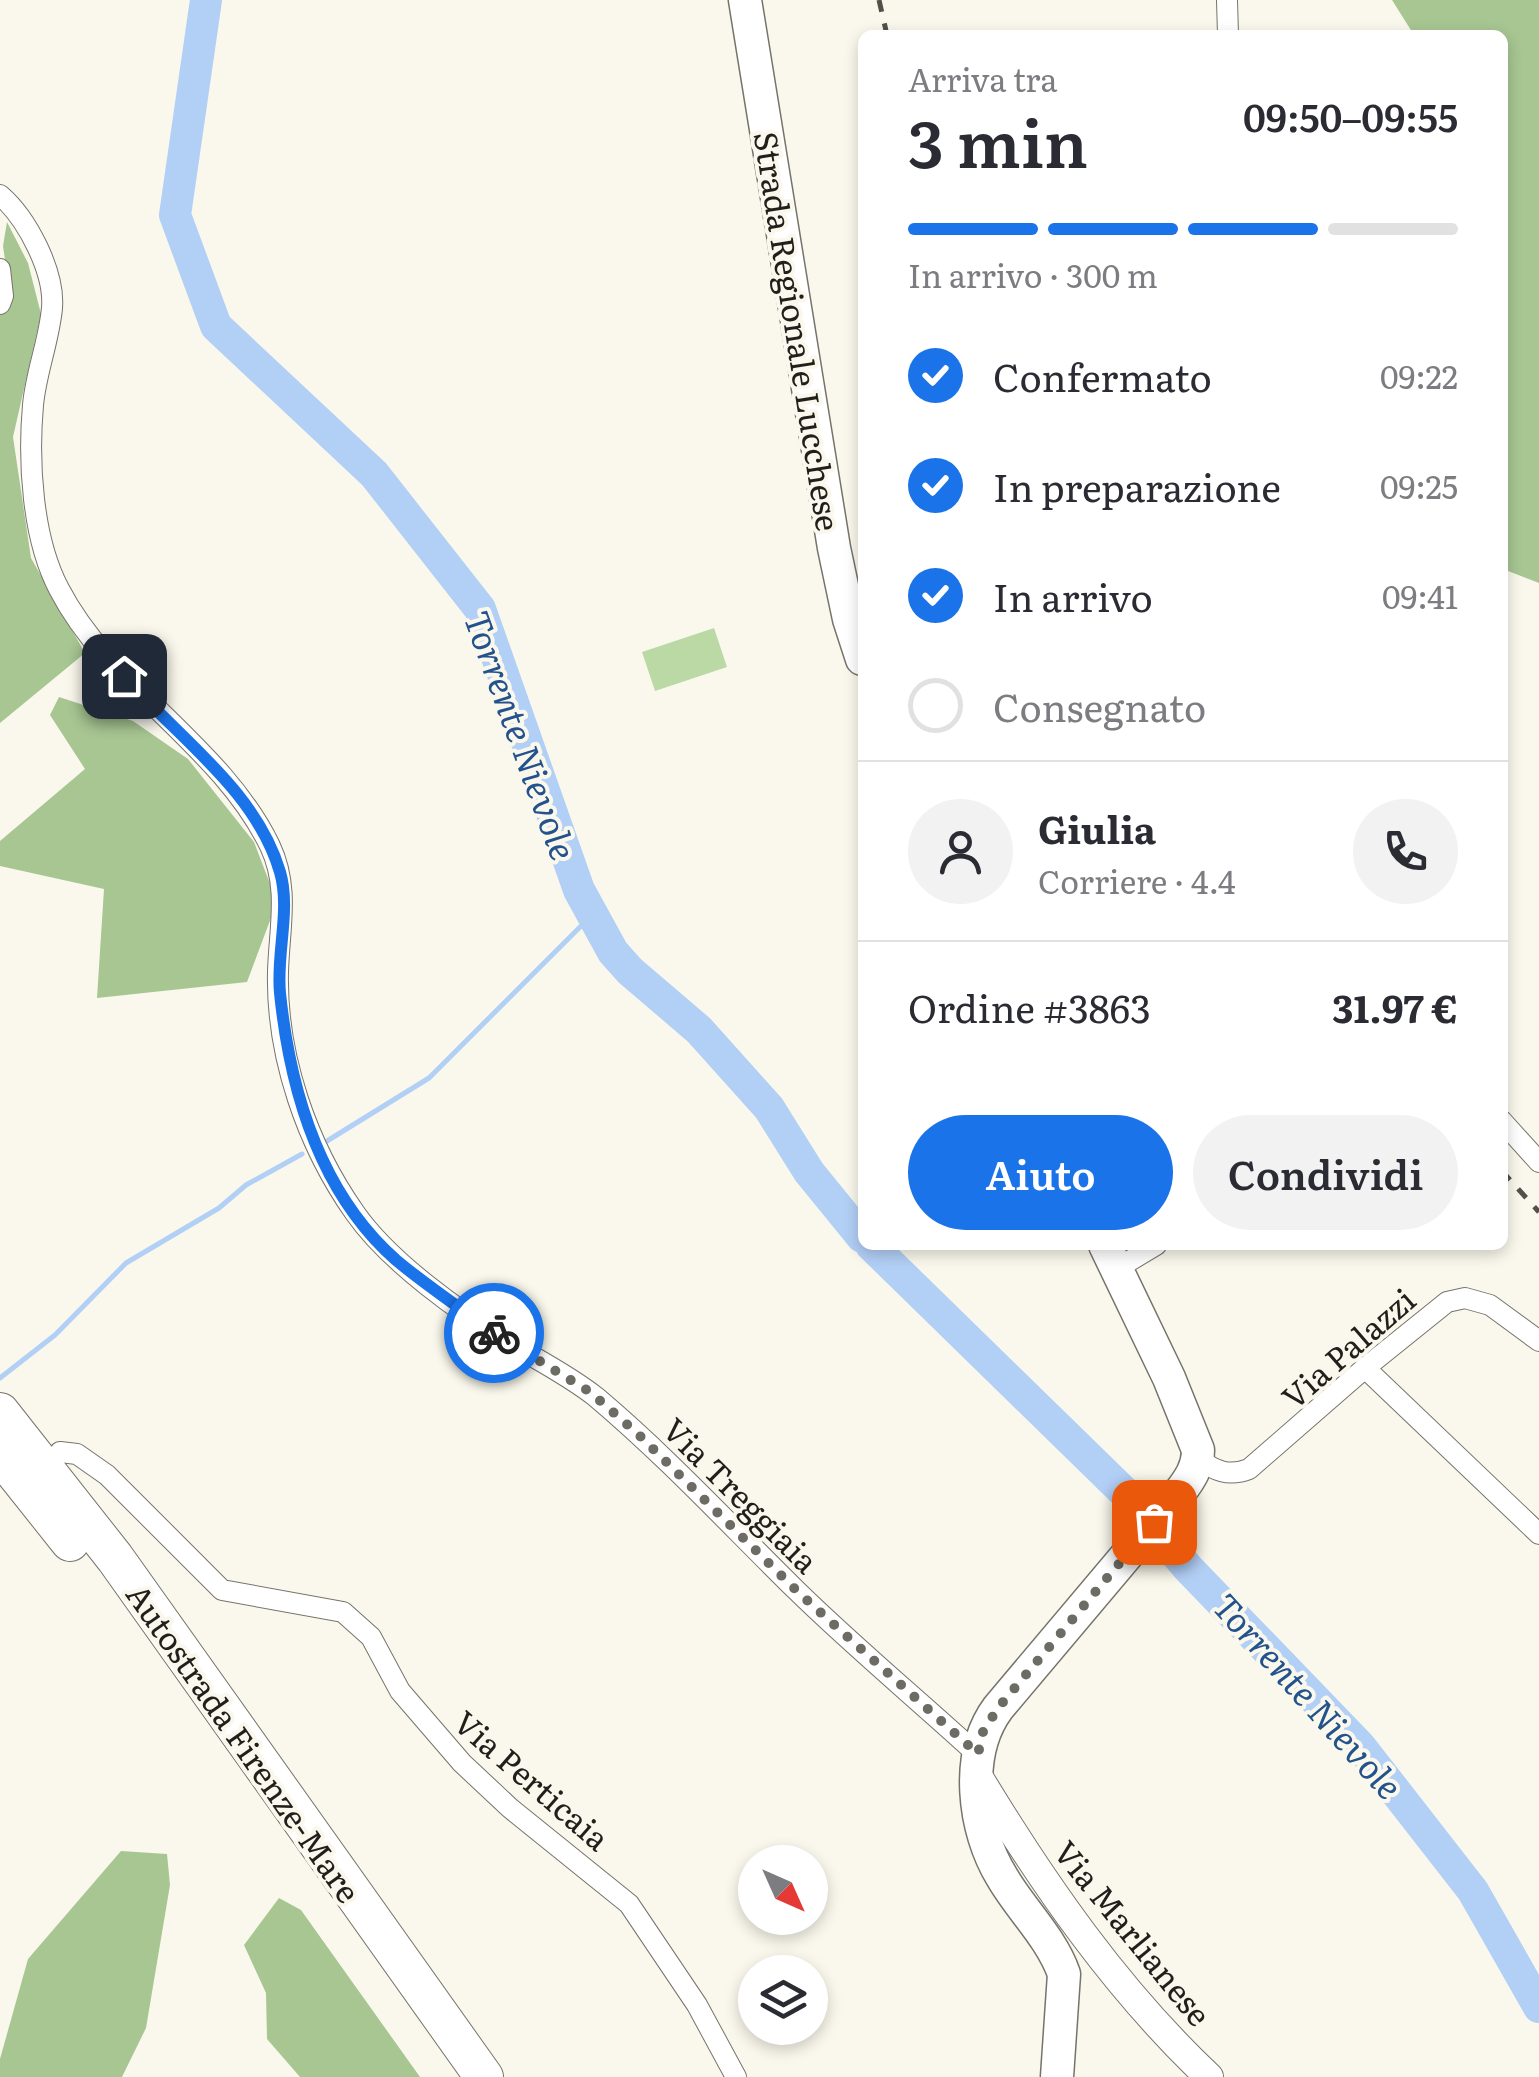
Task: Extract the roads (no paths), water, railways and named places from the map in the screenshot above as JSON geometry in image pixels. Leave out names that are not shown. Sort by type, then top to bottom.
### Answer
[{"type":"highway","name":"Autostrada Firenze-Mare","points":[[0,1412],[114,1558],[484,2077]]},
{"type":"highway","name":"Autostrada Firenze-Mare","points":[[0,1454],[157,1657],[453,2077]]},
{"type":"main road","name":"Strada Regionale Lucchese","points":[[745,0],[834,548],[858,647]]},
{"type":"main road","points":[[1056,2077],[1064,1974],[1059,1959],[999,1873],[980,1812],[978,1765],[988,1722],[1180,1492],[1198,1458],[1169,1378],[1111,1257]]},
{"type":"street","points":[[1227,0],[1228,30]]},
{"type":"street","name":"Via Treggiaia","points":[[0,196],[17,210],[39,250],[53,304],[33,402],[32,463],[34,499],[56,585],[87,634],[143,698],[223,776],[270,846],[281,875],[284,906],[278,976],[286,1051],[320,1159],[357,1216],[395,1259],[496,1334],[590,1392],[978,1765]]},
{"type":"street","points":[[0,269],[0,304]]},
{"type":"street","points":[[1508,1128],[1539,1162]]},
{"type":"street","points":[[1111,1257],[1137,1250]]},
{"type":"street","name":"Via Palazzi","points":[[1198,1458],[1228,1474],[1249,1469],[1364,1368],[1442,1305],[1458,1298],[1498,1309],[1539,1341]]},
{"type":"street","points":[[1364,1368],[1539,1534]]},
{"type":"street","name":"Via Perticaia","points":[[60,1452],[78,1454],[106,1474],[222,1590],[343,1612],[371,1636],[400,1691],[462,1763],[510,1808],[629,1904],[696,2005],[736,2077]]},
{"type":"street","name":"Via Marlianese","points":[[978,1765],[1025,1854],[1074,1924],[1110,1970],[1209,2077]]},
{"type":"waterway","name":"Torrente Nievole","points":[[206,0],[175,215],[216,326],[374,474],[480,609],[579,890],[613,952],[699,1030],[769,1108],[809,1172],[858,1232]]},
{"type":"waterway","points":[[327,1141],[429,1078],[593,914]]},
{"type":"waterway","points":[[0,1378],[55,1335],[126,1263],[219,1208],[246,1185],[302,1154]]},
{"type":"waterway","name":"Torrente Nievole","points":[[876,1250],[1125,1493],[1188,1568],[1360,1746],[1473,1891],[1539,2007]]},
{"type":"railway","points":[[879,0],[886,30]]},
{"type":"railway","points":[[1508,1178],[1539,1212]]}]
